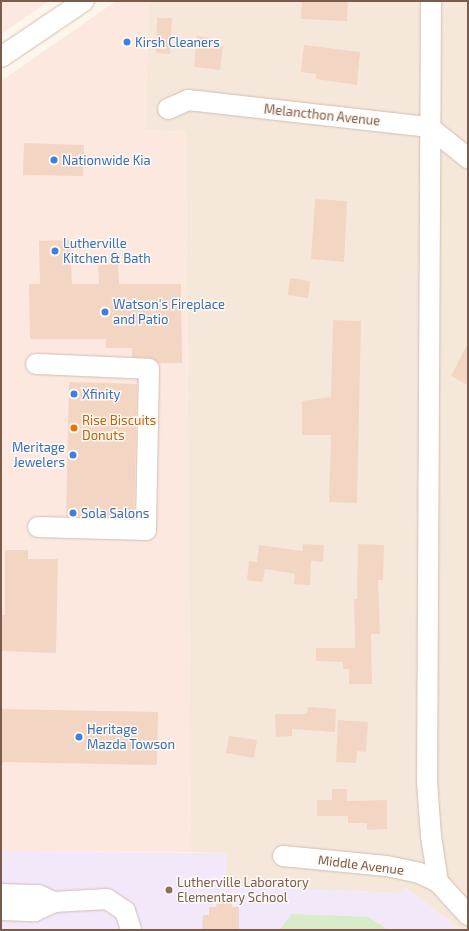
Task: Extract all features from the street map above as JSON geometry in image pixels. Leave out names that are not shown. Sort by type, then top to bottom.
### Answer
[{"type":"street","points":[[1,58],[84,1]]},
{"type":"street","points":[[430,1],[427,782],[431,836],[438,882],[468,915]]},
{"type":"street","name":"Melancthon Avenue","points":[[168,109],[188,100],[429,127]]},
{"type":"street","points":[[429,127],[468,158]]},
{"type":"street","points":[[36,364],[149,369],[146,530],[38,527]]},
{"type":"street","name":"Middle Avenue","points":[[283,856],[387,866],[419,873],[438,882]]},
{"type":"street","points":[[1,894],[38,895],[54,902]]},
{"type":"street","points":[[1,910],[35,911],[54,902],[107,899],[125,911],[131,930]]},
{"type":"shaded area","points":[[1,1],[49,1],[1,34]]},
{"type":"shaded area","points":[[116,1],[149,1],[145,130],[186,132],[191,852],[1,851],[1,81]]},
{"type":"shaded area","points":[[149,1],[468,1],[468,930],[461,930],[406,888],[398,893],[224,885],[227,853],[191,852],[186,132],[145,130]]},
{"type":"shaded area","name":"Lutherville Laboratory Elementary School","points":[[1,851],[227,853],[225,885],[398,893],[406,888],[461,930],[1,930]]},
{"type":"green space","points":[[292,914],[368,917],[389,930],[279,930]]},
{"type":"building","points":[[302,1],[348,1],[347,21],[301,19]]},
{"type":"building","points":[[157,18],[172,18],[170,54],[156,53]]},
{"type":"building","points":[[197,36],[212,38],[211,44],[223,46],[220,70],[194,67]]},
{"type":"building","points":[[304,45],[360,52],[357,85],[316,79],[316,74],[301,72]]},
{"type":"building","name":"Nationwide Kia","points":[[24,143],[84,145],[83,176],[23,175]]},
{"type":"building","points":[[315,199],[347,201],[344,262],[311,259]]},
{"type":"building","name":"Watson's Fireplace and Patio","points":[[70,240],[72,284],[99,284],[98,265],[118,264],[119,284],[181,284],[182,363],[158,363],[150,358],[132,357],[132,348],[106,348],[106,339],[30,339],[29,284],[40,284],[39,241]]},
{"type":"building","points":[[290,278],[310,281],[308,298],[288,295]]},
{"type":"building","points":[[333,320],[361,321],[357,503],[329,502],[331,435],[302,435],[302,401],[331,397]]},
{"type":"building","points":[[468,343],[468,385],[451,376]]},
{"type":"building","points":[[69,382],[137,384],[134,518],[66,516]]},
{"type":"building","points":[[303,544],[324,545],[323,562],[311,561],[310,585],[294,584],[295,574],[265,569],[263,582],[247,580],[249,561],[257,562],[259,545],[302,551]]},
{"type":"building","points":[[358,544],[384,545],[383,580],[378,580],[380,634],[371,634],[372,684],[349,684],[349,669],[343,669],[343,662],[316,661],[316,648],[355,648],[354,599],[357,599]]},
{"type":"building","points":[[5,550],[28,550],[28,559],[58,559],[56,653],[1,651],[1,615],[5,615]]},
{"type":"building","points":[[308,707],[336,709],[335,732],[292,729],[292,736],[276,737],[275,714],[307,714]]},
{"type":"building","name":"Heritage Mazda Towson","points":[[1,709],[158,712],[157,765],[1,762]]},
{"type":"building","points":[[338,720],[368,722],[366,752],[357,751],[356,763],[336,762]]},
{"type":"building","points":[[229,736],[257,740],[254,758],[226,753]]},
{"type":"building","points":[[332,789],[347,789],[347,801],[387,800],[387,829],[367,830],[367,823],[348,823],[348,816],[317,816],[317,800],[332,800]]},
{"type":"building","name":"Lutherville Laboratory Elementary School","points":[[217,902],[232,903],[232,907],[239,907],[239,930],[202,930],[203,915],[209,915],[209,907],[216,907]]},
{"type":"place","name":"Kirsh Cleaners","points":[[127,42]]},
{"type":"place","name":"Nationwide Kia","points":[[54,160]]},
{"type":"place","name":"Lutherville Kitchen & Bath","points":[[55,251]]},
{"type":"place","name":"Watson's Fireplace and Patio","points":[[105,312]]},
{"type":"place","name":"Xfinity","points":[[74,394]]},
{"type":"place","name":"Rise Biscuits Donuts","points":[[74,428]]},
{"type":"place","name":"Meritage Jewelers","points":[[73,455]]},
{"type":"place","name":"Sola Salons","points":[[73,513]]},
{"type":"place","name":"Heritage Mazda Towson","points":[[79,737]]},
{"type":"place","name":"Lutherville Laboratory Elementary School","points":[[169,890]]}]
